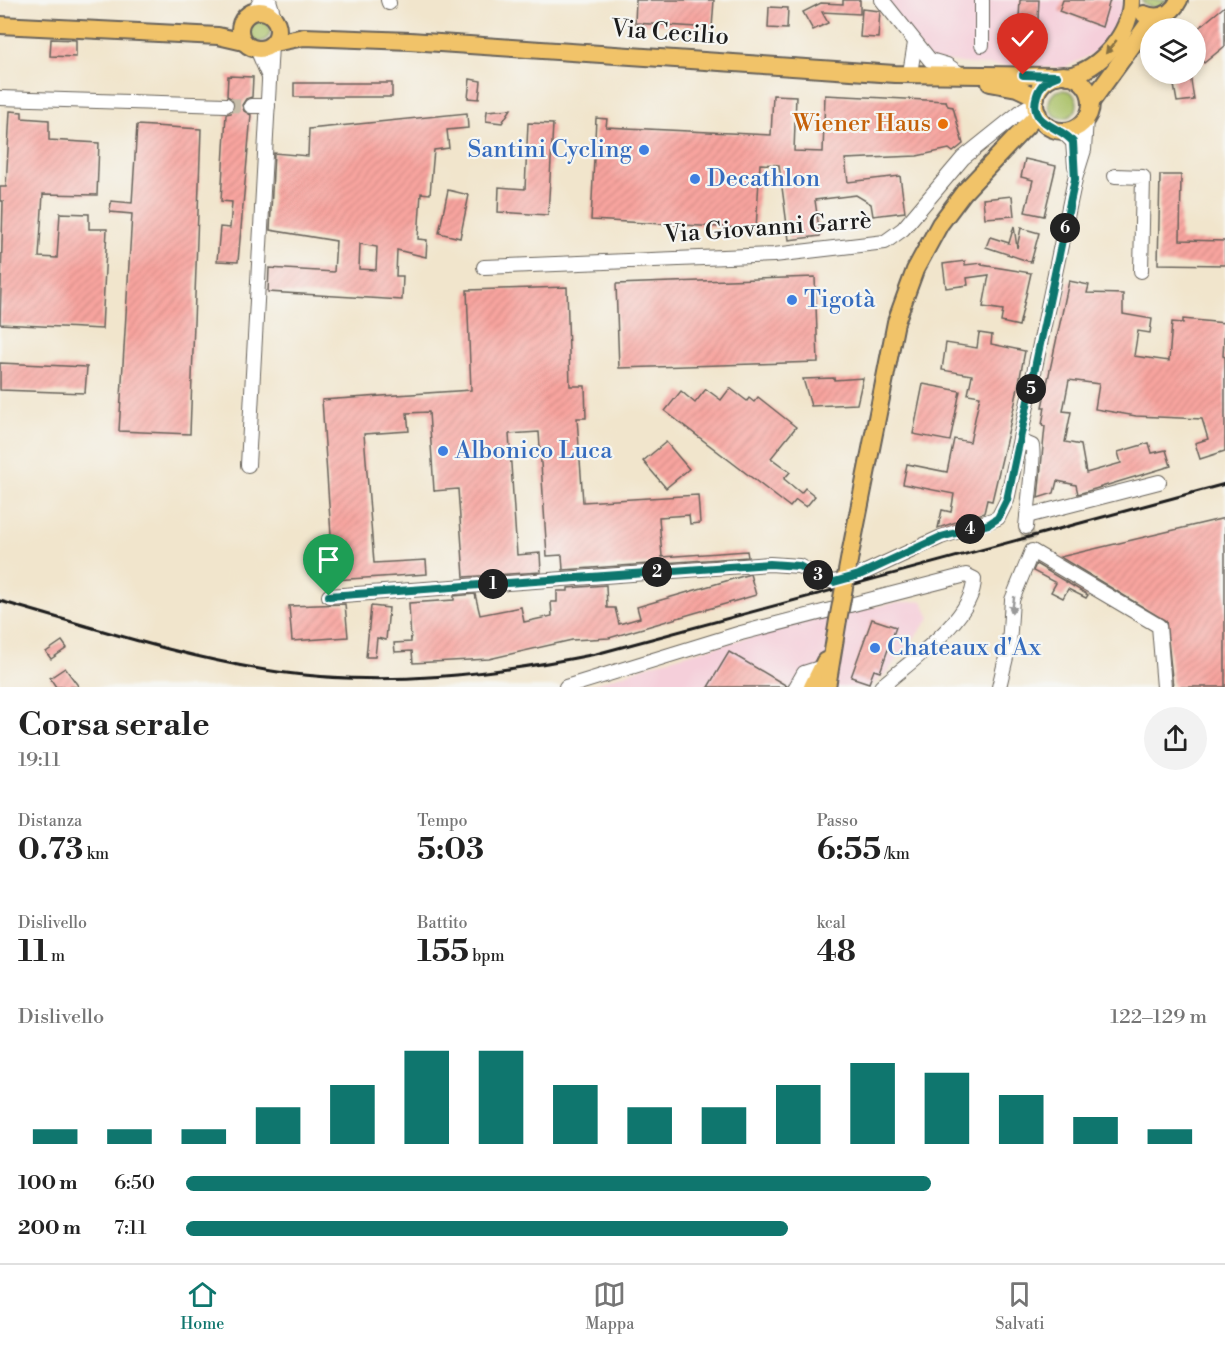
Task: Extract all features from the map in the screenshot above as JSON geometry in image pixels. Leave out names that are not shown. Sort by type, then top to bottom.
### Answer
[{"type":"main road","points":[[1131,0],[1141,13],[1153,17],[1170,12],[1179,0]]},
{"type":"main road","points":[[824,687],[896,322],[915,270],[946,216],[964,192],[1004,151],[1036,105],[1045,82],[1091,68],[1113,45],[1128,22],[1131,0]]},
{"type":"main road","points":[[252,11],[264,11],[275,20],[278,33],[261,45],[240,29],[252,11]]},
{"type":"main road","name":"Via Cecilio","points":[[197,34],[252,11]]},
{"type":"main road","points":[[1004,151],[1028,138],[1058,130],[1074,129],[1086,118],[1091,102],[1153,17]]},
{"type":"main road","name":"Via Cecilio","points":[[275,20],[330,38]]},
{"type":"main road","name":"Via Cecilio","points":[[0,25],[197,34],[261,45],[304,37],[540,48],[905,74],[1008,86],[1023,90],[1036,105]]},
{"type":"main road","name":"Via Cecilio","points":[[905,74],[1063,76]]},
{"type":"main road","points":[[1063,76],[1084,85],[1091,102]]},
{"type":"main road","points":[[1036,105],[1047,126],[1058,130]]},
{"type":"main road","points":[[808,680],[826,668]]},
{"type":"street","points":[[269,0],[275,20]]},
{"type":"street","points":[[882,0],[930,60],[947,65],[960,74]]},
{"type":"street","points":[[982,0],[982,45]]},
{"type":"street","points":[[905,74],[915,43]]},
{"type":"street","points":[[248,465],[270,79],[261,45]]},
{"type":"street","points":[[0,98],[226,105]]},
{"type":"street","name":"Via Giovanni Garrè","points":[[484,267],[774,255],[885,242],[903,229],[963,158],[1024,109],[1036,105]]},
{"type":"street","points":[[251,106],[268,106]]},
{"type":"street","points":[[329,596],[770,564],[799,566],[823,579],[834,582],[859,575],[941,537],[989,524],[998,518],[1007,500],[1075,179],[1084,150],[1086,118]]},
{"type":"street","points":[[1058,130],[1073,142],[1075,179]]},
{"type":"street","points":[[1115,176],[1143,177],[1141,271]]},
{"type":"street","points":[[1020,441],[1032,446],[1034,453],[1027,522],[1159,482]]},
{"type":"street","points":[[999,687],[1010,645],[1012,600],[1032,551],[1159,626],[1164,687]]},
{"type":"street","points":[[566,687],[741,633],[865,600],[966,574],[974,579],[974,590],[944,634],[881,687]]},
{"type":"street","points":[[796,687],[808,680]]},
{"type":"shaded area","points":[[882,0],[1123,0],[1121,15],[1108,40],[1098,51],[1064,68],[980,65],[930,60]]},
{"type":"shaded area","points":[[922,601],[930,618],[886,673],[870,687],[585,687],[662,661],[827,616],[894,603]]},
{"type":"green space","points":[[1141,0],[1169,0],[1156,8],[1145,5]]},
{"type":"green space","points":[[259,20],[267,23],[270,31],[267,39],[259,42],[251,39],[248,31],[251,23]]},
{"type":"green space","points":[[1063,90],[1073,94],[1077,104],[1073,114],[1063,118],[1053,114],[1049,104],[1053,94]]},
{"type":"building","points":[[636,0],[714,0],[712,28],[635,23]]},
{"type":"building","points":[[843,0],[860,0],[860,14],[822,12],[828,23],[813,30],[803,12],[821,3],[843,4]]},
{"type":"building","points":[[1020,0],[1039,0],[1037,38],[1018,37]]},
{"type":"building","points":[[1063,0],[1110,0],[1102,27],[1059,11]]},
{"type":"building","points":[[1225,6],[1225,46],[1206,61],[1206,22]]},
{"type":"building","points":[[769,7],[788,8],[787,29],[768,28]]},
{"type":"building","points":[[862,9],[880,11],[878,38],[860,37]]},
{"type":"building","points":[[51,39],[76,40],[76,57],[50,56]]},
{"type":"building","points":[[228,76],[253,77],[252,97],[246,99],[242,105],[244,111],[251,115],[238,262],[217,261],[220,227],[230,228],[232,202],[221,201],[226,114],[231,113],[235,106],[234,100],[227,96]]},
{"type":"building","points":[[470,79],[481,81],[479,99],[468,98]]},
{"type":"building","points":[[294,83],[392,83],[392,97],[294,97]]},
{"type":"building","points":[[1174,84],[1192,84],[1194,100],[1177,102]]},
{"type":"building","points":[[773,95],[796,96],[794,151],[823,152],[825,95],[946,101],[948,106],[953,107],[963,144],[953,152],[949,149],[917,156],[845,159],[848,182],[900,176],[905,212],[873,216],[871,204],[856,195],[815,200],[820,236],[789,240],[779,165],[760,164],[756,229],[591,220],[596,118],[607,119],[606,127],[771,135]]},
{"type":"building","points":[[511,109],[502,123],[486,121],[487,111]]},
{"type":"building","points":[[10,111],[22,112],[22,118],[49,120],[49,140],[99,143],[97,195],[43,194],[39,257],[57,258],[60,213],[89,214],[89,229],[107,229],[102,329],[0,324],[3,201],[0,201],[0,187],[6,187]]},
{"type":"building","points":[[467,113],[468,128],[447,130],[449,148],[434,150],[430,194],[421,193],[418,239],[427,240],[426,257],[397,250],[396,276],[403,276],[402,300],[268,292],[269,268],[334,272],[336,241],[270,230],[274,153],[308,156],[309,129]],"holes":[[[360,244],[377,247],[376,270],[359,269]]]},
{"type":"building","points":[[528,123],[553,124],[548,215],[498,212],[499,187],[525,189]]},
{"type":"building","points":[[137,125],[201,129],[190,434],[119,431],[132,214],[110,212],[111,201],[132,203]]},
{"type":"building","points":[[1025,159],[1056,166],[1044,216],[1025,212],[1033,180],[1021,177]]},
{"type":"building","points":[[1160,175],[1181,175],[1180,240],[1225,241],[1225,265],[1158,264]]},
{"type":"building","points":[[448,190],[469,195],[460,238],[439,233]]},
{"type":"building","points":[[1012,196],[1014,216],[985,218],[983,199]]},
{"type":"building","points":[[1014,226],[1017,248],[1021,228],[1039,233],[1031,262],[986,247],[990,237],[1009,243]]},
{"type":"building","points":[[965,261],[965,265],[982,263],[982,265],[1031,273],[1019,326],[1001,322],[1003,310],[983,307],[989,275],[967,278],[968,285],[946,288],[943,264]]},
{"type":"building","points":[[815,277],[818,362],[619,368],[616,284]]},
{"type":"building","points":[[1069,281],[1089,285],[1087,293],[1123,294],[1123,314],[1152,319],[1150,333],[1138,331],[1134,356],[1169,361],[1172,322],[1183,323],[1183,319],[1225,323],[1223,356],[1225,357],[1225,451],[1200,459],[1195,443],[1208,439],[1202,419],[1136,416],[1095,409],[1099,384],[1069,380],[1063,411],[1071,412],[1065,442],[1081,445],[1086,473],[1121,463],[1118,452],[1149,443],[1152,453],[1166,450],[1171,466],[1078,494],[1076,485],[1057,481],[1054,493],[1038,498],[1045,426],[1042,425],[1045,407],[1042,407]]},
{"type":"building","points":[[567,287],[570,386],[585,386],[586,418],[577,418],[583,502],[698,495],[700,523],[690,524],[689,515],[659,517],[662,557],[747,551],[748,557],[563,570],[562,555],[547,556],[539,432],[509,434],[517,555],[540,553],[541,572],[464,577],[458,489],[434,491],[429,412],[407,413],[409,431],[364,434],[374,563],[426,560],[427,574],[334,580],[322,400],[471,390],[467,290]]},
{"type":"building","points":[[979,333],[992,335],[991,344],[1025,351],[1015,403],[992,501],[987,500],[984,513],[938,528],[942,510],[951,512],[954,494],[903,484],[907,464],[947,472],[954,439],[970,442],[980,396],[968,394],[972,375],[942,370],[946,343],[977,348]]},
{"type":"building","points":[[0,363],[87,367],[85,393],[0,390]]},
{"type":"building","points":[[834,378],[834,380],[863,378],[857,404],[811,406],[803,379]]},
{"type":"building","points":[[923,384],[960,391],[950,441],[913,434]]},
{"type":"building","points":[[730,388],[747,401],[749,398],[754,402],[758,397],[796,427],[771,458],[790,472],[784,479],[801,493],[805,488],[815,496],[806,507],[796,500],[790,507],[665,411],[681,391],[695,403],[706,389],[721,400]]},
{"type":"building","points":[[666,442],[689,469],[666,488],[643,461]]},
{"type":"building","points":[[1225,518],[1225,687],[1173,687],[1166,621],[1060,557]]},
{"type":"building","points":[[1036,564],[1088,595],[1086,598],[1068,589],[1063,598],[1051,592],[1056,583],[1033,571]]},
{"type":"building","points":[[750,574],[756,595],[609,638],[572,640],[489,659],[413,663],[412,651],[395,652],[394,643],[411,642],[409,603],[454,600],[454,596],[475,594],[480,615],[521,607],[524,622],[552,616],[551,602],[557,602],[557,591],[606,585],[607,608],[615,608],[619,624],[640,618],[637,607]]},
{"type":"building","points":[[345,604],[348,637],[292,641],[289,606]]},
{"type":"building","points":[[371,606],[389,608],[386,640],[377,638],[375,657],[366,657]]},
{"type":"building","name":"Chateaux d'Ax","points":[[872,619],[896,627],[880,672],[874,670],[869,683],[851,677]]},
{"type":"building","points":[[62,641],[67,648],[51,659],[46,652]]},
{"type":"building","points":[[729,652],[787,686],[787,687],[708,687]]},
{"type":"building","points":[[65,668],[79,687],[56,687],[50,678]]},
{"type":"tunnel","points":[[226,105],[251,106]]},
{"type":"tunnel","points":[[1026,527],[1032,551]]},
{"type":"railway","points":[[0,601],[208,659],[278,672],[358,678],[477,673],[596,654],[1225,484]]},
{"type":"place","name":"Wiener Haus","points":[[943,124]]},
{"type":"place","name":"Santini Cycling","points":[[644,150]]},
{"type":"place","name":"Decathlon","points":[[695,179]]},
{"type":"place","name":"Tigotà","points":[[792,300]]},
{"type":"place","name":"Albonico Luca","points":[[443,451]]},
{"type":"place","name":"Chateaux d'Ax","points":[[875,648]]},
{"type":"route","points":[[329,596],[770,564],[799,566],[809,569],[823,579],[834,582],[859,575],[941,537],[989,524],[998,518],[1007,500],[1075,179],[1073,142],[1062,131],[1047,126],[1040,119],[1036,109],[1035,103],[1039,89],[1045,82],[1057,76],[1023,75]]}]
